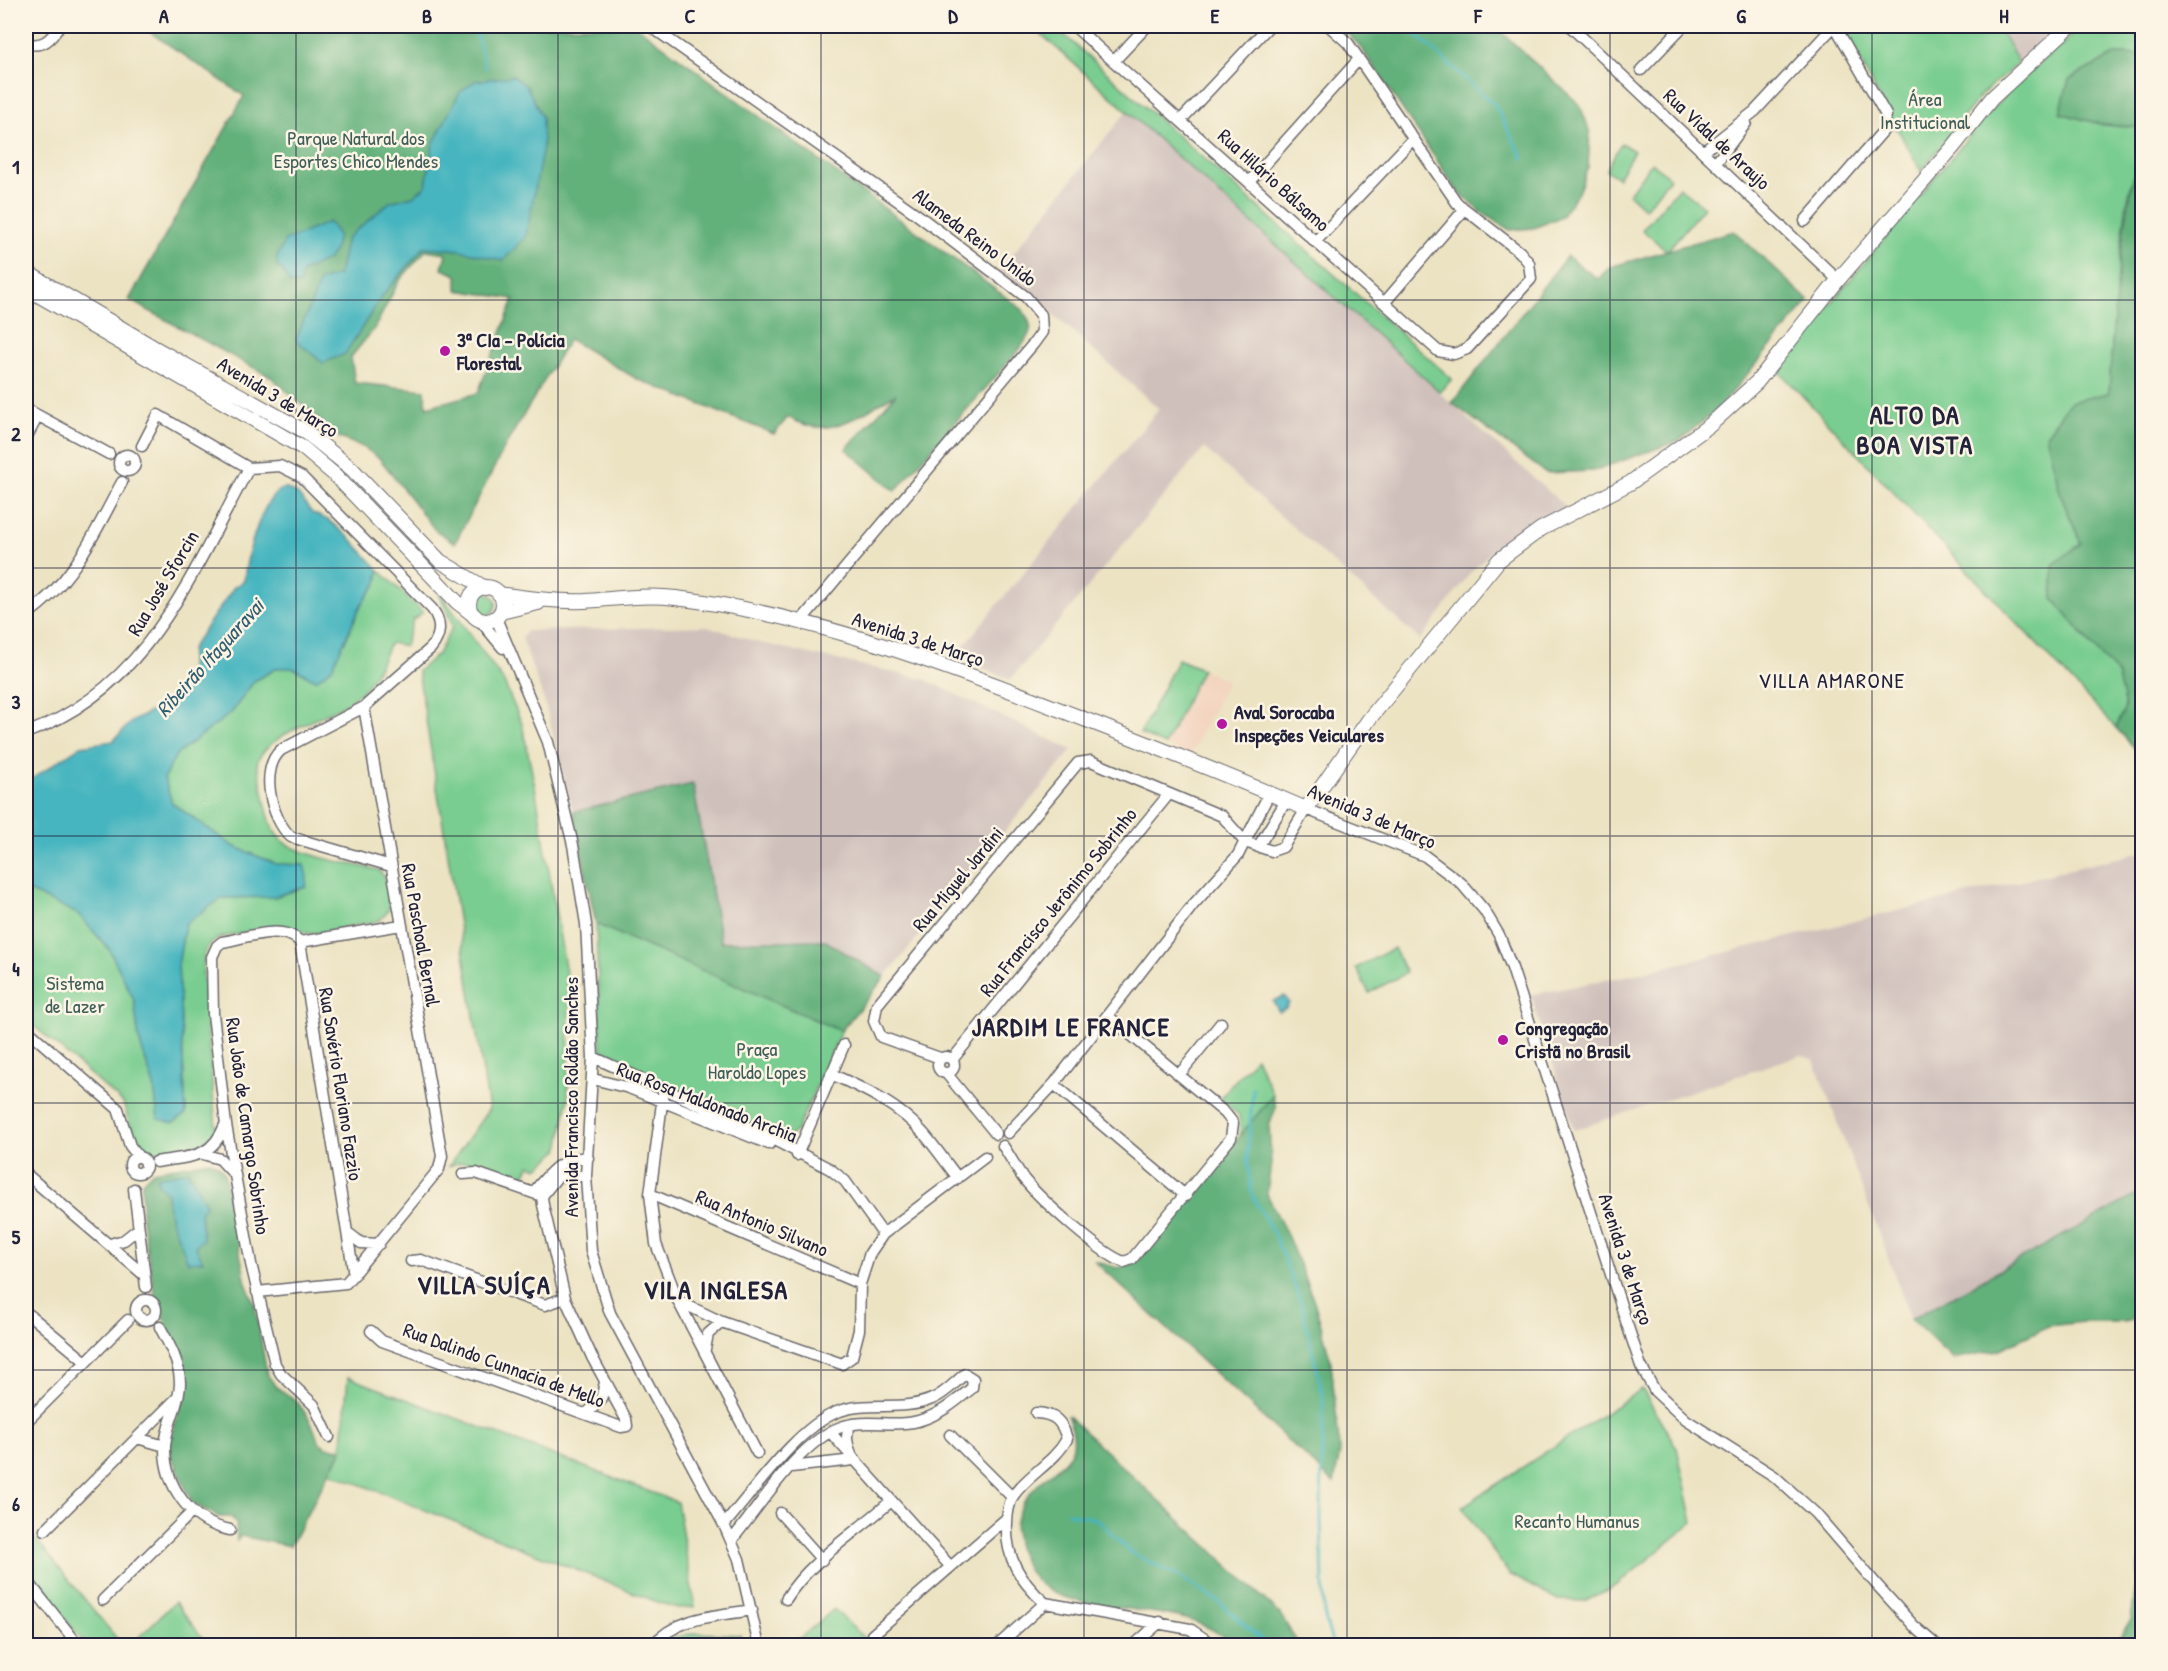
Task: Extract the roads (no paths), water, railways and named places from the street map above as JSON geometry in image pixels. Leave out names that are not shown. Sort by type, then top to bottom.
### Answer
[{"type":"main road","points":[[1306,809],[1370,718],[1499,560],[1541,529],[1630,483],[1710,425],[1757,382],[1838,280],[1948,153],[1992,98],[2070,26]]},
{"type":"main road","name":"Avenida 3 de Março","points":[[26,272],[306,432],[352,469],[434,556],[452,570],[485,588]]},
{"type":"main road","name":"Avenida 3 de Março","points":[[26,288],[303,448],[336,476],[457,602],[477,618]]},
{"type":"main road","points":[[485,588],[500,594],[503,603],[499,615],[488,621],[477,618],[470,609],[471,598],[476,591],[485,588]]},
{"type":"main road","name":"Avenida 3 de Março","points":[[500,594],[546,601],[641,596],[676,598],[800,622],[915,656],[996,685],[1306,809]]},
{"type":"main road","name":"Avenida 3 de Março","points":[[499,615],[546,601]]},
{"type":"street","points":[[26,44],[36,46],[46,42],[59,26]]},
{"type":"street","name":"Alameda Reino Unido","points":[[650,26],[915,213],[1026,297],[1041,315],[1042,332],[1034,343],[800,622]]},
{"type":"street","name":"Rua Hilário Bálsamo","points":[[1074,26],[1438,351],[1454,354],[1467,349],[1531,279],[1529,263],[1520,252],[1464,210]]},
{"type":"street","points":[[1114,61],[1147,26]]},
{"type":"street","points":[[1181,120],[1269,26]]},
{"type":"street","points":[[1329,26],[1359,59],[1464,210],[1385,302]]},
{"type":"street","name":"Rua Vidal de Araujo","points":[[1570,26],[1838,280]]},
{"type":"street","points":[[1641,69],[1683,26]]},
{"type":"street","points":[[1716,163],[1755,111],[1834,26],[1886,115],[1883,131],[1805,221]]},
{"type":"street","points":[[1249,182],[1359,59]]},
{"type":"street","points":[[1704,151],[1755,111]]},
{"type":"street","points":[[1315,242],[1413,139]]},
{"type":"street","points":[[26,409],[126,463]]},
{"type":"street","points":[[26,615],[55,592],[77,566],[122,482],[126,463],[142,446],[158,415],[249,468],[280,466],[302,477],[436,614],[439,628],[434,644],[364,707],[280,750],[272,757],[269,766],[271,794],[279,821],[291,837],[391,866]]},
{"type":"street","points":[[26,438],[38,416]]},
{"type":"street","name":"Rua José Sforcin","points":[[26,733],[65,715],[90,700],[116,679],[142,652],[169,617],[249,468]]},
{"type":"street","name":"Avenida Francisco Roldão Sanches","points":[[499,615],[516,666],[548,742],[573,845],[586,924],[593,1057],[586,1176],[591,1251],[610,1313],[731,1540],[752,1610],[759,1646]]},
{"type":"street","name":"Avenida Francisco Roldão Sanches","points":[[477,618],[516,666]]},
{"type":"street","name":"Rua Paschoal Bernal","points":[[364,707],[442,1156],[439,1169],[379,1244]]},
{"type":"street","name":"Rua Miguel Jardini","points":[[940,1058],[881,1037],[874,1022],[877,1005],[1078,763],[1091,761],[1169,794]]},
{"type":"street","points":[[1169,794],[1222,816],[1245,842],[1272,851],[1283,847],[1306,809]]},
{"type":"street","name":"Rua Francisco Jerônimo Sobrinho","points":[[952,1060],[1169,794]]},
{"type":"street","points":[[1008,1133],[1054,1084],[1193,905],[1238,855],[1269,794]]},
{"type":"street","points":[[1258,847],[1286,801]]},
{"type":"street","name":"Avenida 3 de Março","points":[[1306,809],[1425,856],[1461,883],[1484,910],[1499,935],[1512,968],[1627,1324],[1648,1381],[1686,1420],[1774,1476],[1815,1513],[1876,1585],[1914,1626],[1937,1646]]},
{"type":"street","points":[[300,942],[401,925]]},
{"type":"street","name":"Rua João de Camargo Sobrinho","points":[[300,942],[294,935],[282,932],[222,942],[216,946],[212,957],[213,1014],[226,1125],[257,1292],[275,1364],[281,1374],[314,1406],[329,1437]]},
{"type":"street","name":"Rua Savério Floriano Fazzio","points":[[300,942],[347,1232],[350,1279]]},
{"type":"street","points":[[946,1073],[953,1068],[952,1060],[945,1056],[940,1058],[938,1068],[946,1073],[996,1134],[996,1142],[1003,1146],[1023,1179],[1084,1235],[1114,1259],[1124,1262],[1132,1259],[1186,1196],[1231,1138],[1233,1123],[1225,1113],[1108,1016]]},
{"type":"street","points":[[1179,1075],[1221,1023]]},
{"type":"street","points":[[26,1029],[118,1109],[130,1146],[140,1156],[156,1162]]},
{"type":"street","points":[[801,1155],[844,1045]]},
{"type":"street","name":"Rua Rosa Maldonado Archia","points":[[593,1057],[664,1088],[801,1155],[844,1181],[883,1234]]},
{"type":"street","points":[[831,1074],[876,1095],[902,1114],[924,1133],[958,1178]]},
{"type":"street","name":"Rua Rosa Maldonado Archia","points":[[593,1079],[663,1101],[801,1155]]},
{"type":"street","points":[[1054,1084],[1186,1196]]},
{"type":"street","points":[[664,1088],[650,1194],[656,1244],[678,1301],[705,1349],[757,1453]]},
{"type":"street","points":[[203,1154],[219,1140],[226,1125]]},
{"type":"street","points":[[996,1134],[1001,1130],[1008,1133]]},
{"type":"street","points":[[1003,1146],[1010,1141],[1008,1133]]},
{"type":"street","points":[[138,1171],[156,1162],[203,1154],[220,1159],[235,1174]]},
{"type":"street","points":[[140,1156],[131,1160],[138,1171],[134,1189],[143,1274],[160,1327],[178,1367],[179,1396],[165,1446],[175,1487],[191,1513],[216,1527],[230,1530]]},
{"type":"street","points":[[537,1195],[566,1159],[575,1156],[588,1158]]},
{"type":"street","points":[[678,1301],[722,1322],[842,1364],[852,1358],[859,1330],[861,1284],[870,1253],[883,1234],[985,1157]]},
{"type":"street","points":[[463,1174],[476,1173],[537,1195]]},
{"type":"street","points":[[26,1174],[143,1274]]},
{"type":"street","points":[[537,1195],[558,1176],[586,1176]]},
{"type":"street","name":"Rua Antonio Silvano","points":[[650,1194],[861,1284]]},
{"type":"street","points":[[537,1195],[565,1298],[605,1382],[601,1400],[586,1414]]},
{"type":"street","points":[[110,1244],[124,1240],[138,1229]]},
{"type":"street","points":[[347,1232],[361,1243],[379,1244]]},
{"type":"street","points":[[257,1292],[350,1279],[379,1244]]},
{"type":"street","points":[[411,1261],[421,1260],[545,1305],[565,1298]]},
{"type":"street","points":[[26,1422],[128,1320],[146,1287]]},
{"type":"street","points":[[138,1305],[149,1301],[154,1307]]},
{"type":"street","points":[[138,1305],[137,1312],[145,1320],[160,1327]]},
{"type":"street","points":[[145,1320],[154,1307]]},
{"type":"street","points":[[26,1311],[86,1362]]},
{"type":"street","points":[[128,1320],[145,1320]]},
{"type":"street","points":[[705,1349],[708,1334],[722,1322]]},
{"type":"street","name":"Rua Dalindo Cunnacia de Mello","points":[[371,1331],[382,1341],[621,1427],[627,1426],[626,1419],[605,1382]]},
{"type":"street","points":[[724,1525],[790,1448],[821,1421],[837,1412],[868,1405],[900,1405],[932,1399],[965,1374],[973,1379],[972,1388],[948,1408],[917,1422],[852,1424],[830,1432],[812,1445],[791,1467],[731,1540]]},
{"type":"street","points":[[45,1530],[179,1396]]},
{"type":"street","points":[[900,1405],[917,1422]]},
{"type":"street","points":[[1036,1413],[1051,1414],[1063,1425],[1067,1439],[1059,1453],[1012,1497],[1007,1518],[1006,1543],[1010,1557],[1028,1588],[1045,1603],[1190,1629],[1215,1646]]},
{"type":"street","points":[[852,1424],[847,1431],[847,1436],[854,1460]]},
{"type":"street","points":[[830,1432],[950,1566]]},
{"type":"street","points":[[950,1435],[1012,1497]]},
{"type":"street","points":[[137,1438],[165,1446]]},
{"type":"street","points":[[791,1467],[854,1460]]},
{"type":"street","points":[[786,1599],[822,1560],[891,1501]]},
{"type":"street","points":[[103,1600],[191,1513]]},
{"type":"street","points":[[780,1513],[822,1560]]},
{"type":"street","points":[[872,1635],[1007,1518]]},
{"type":"street","points":[[981,1540],[992,1538],[1006,1543]]},
{"type":"street","points":[[26,1579],[80,1646]]},
{"type":"street","points":[[997,1646],[1045,1603]]},
{"type":"street","points":[[652,1646],[671,1628],[696,1619],[752,1610]]},
{"type":"street","points":[[1133,1646],[1160,1622]]},
{"type":"water","points":[[513,76],[527,87],[542,117],[543,147],[526,236],[503,261],[460,250],[424,247],[382,296],[345,354],[323,363],[296,340],[320,281],[339,275],[347,238],[390,202],[413,196],[426,186],[433,144],[460,92],[475,81]]},
{"type":"water","points":[[329,222],[338,235],[334,252],[327,260],[302,272],[300,284],[290,284],[282,269],[277,267],[277,257],[285,241]]},
{"type":"water","name":"Ribeirão Itaguaravai","points":[[285,488],[298,494],[312,513],[328,520],[350,538],[379,570],[377,583],[361,605],[332,668],[316,680],[293,668],[277,668],[254,681],[232,712],[176,755],[164,778],[172,803],[233,846],[276,864],[304,865],[307,877],[306,887],[273,897],[222,898],[185,924],[178,965],[186,1114],[173,1123],[158,1119],[154,1086],[139,1040],[134,1000],[109,949],[78,914],[26,890],[26,779],[33,778],[81,746],[113,741],[131,722],[170,701],[189,683],[191,649],[234,587],[244,581],[252,543],[262,514],[269,502]]},
{"type":"water","points":[[1285,996],[1289,1003],[1279,1012],[1273,1001]]},
{"type":"water","points":[[188,1171],[206,1205],[200,1212],[203,1240],[195,1246],[203,1261],[188,1262],[170,1217],[167,1193],[158,1184],[157,1177]]},
{"type":"waterway","points":[[475,26],[485,68]]},
{"type":"waterway","points":[[1407,26],[1494,104],[1523,158]]},
{"type":"waterway","points":[[1253,1089],[1247,1157],[1252,1195],[1275,1236],[1301,1302],[1323,1395],[1321,1519],[1324,1614],[1333,1646]]},
{"type":"waterway","points":[[1068,1513],[1097,1519],[1130,1552],[1182,1578],[1220,1603],[1269,1646]]},
{"type":"place","name":"3ª CIa - Polícia Florestal","points":[[445,351]]},
{"type":"place","name":"Aval Sorocaba Inspeções Veiculares","points":[[1222,724]]},
{"type":"place","name":"Congregação Cristã no Brasil","points":[[1503,1040]]},
{"type":"district","name":"ALTO DA BOA VISTA","points":[[1915,430]]},
{"type":"district","name":"VILLA AMARONE","points":[[1832,680]]},
{"type":"district","name":"JARDIM LE FRANCE","points":[[1071,1027]]},
{"type":"district","name":"VILLA SUÍÇA","points":[[484,1285]]},
{"type":"district","name":"VILA INGLESA","points":[[716,1290]]},
{"type":"park label","name":"Área Institucional","points":[[1925,110]]},
{"type":"park label","name":"Parque Natural dos Esportes Chico Mendes","points":[[356,150]]},
{"type":"park label","name":"Sistema de Lazer","points":[[75,994]]},
{"type":"park label","name":"Praça Haroldo Lopes","points":[[757,1060]]},
{"type":"park label","name":"Recanto Humanus","points":[[1577,1521]]}]
